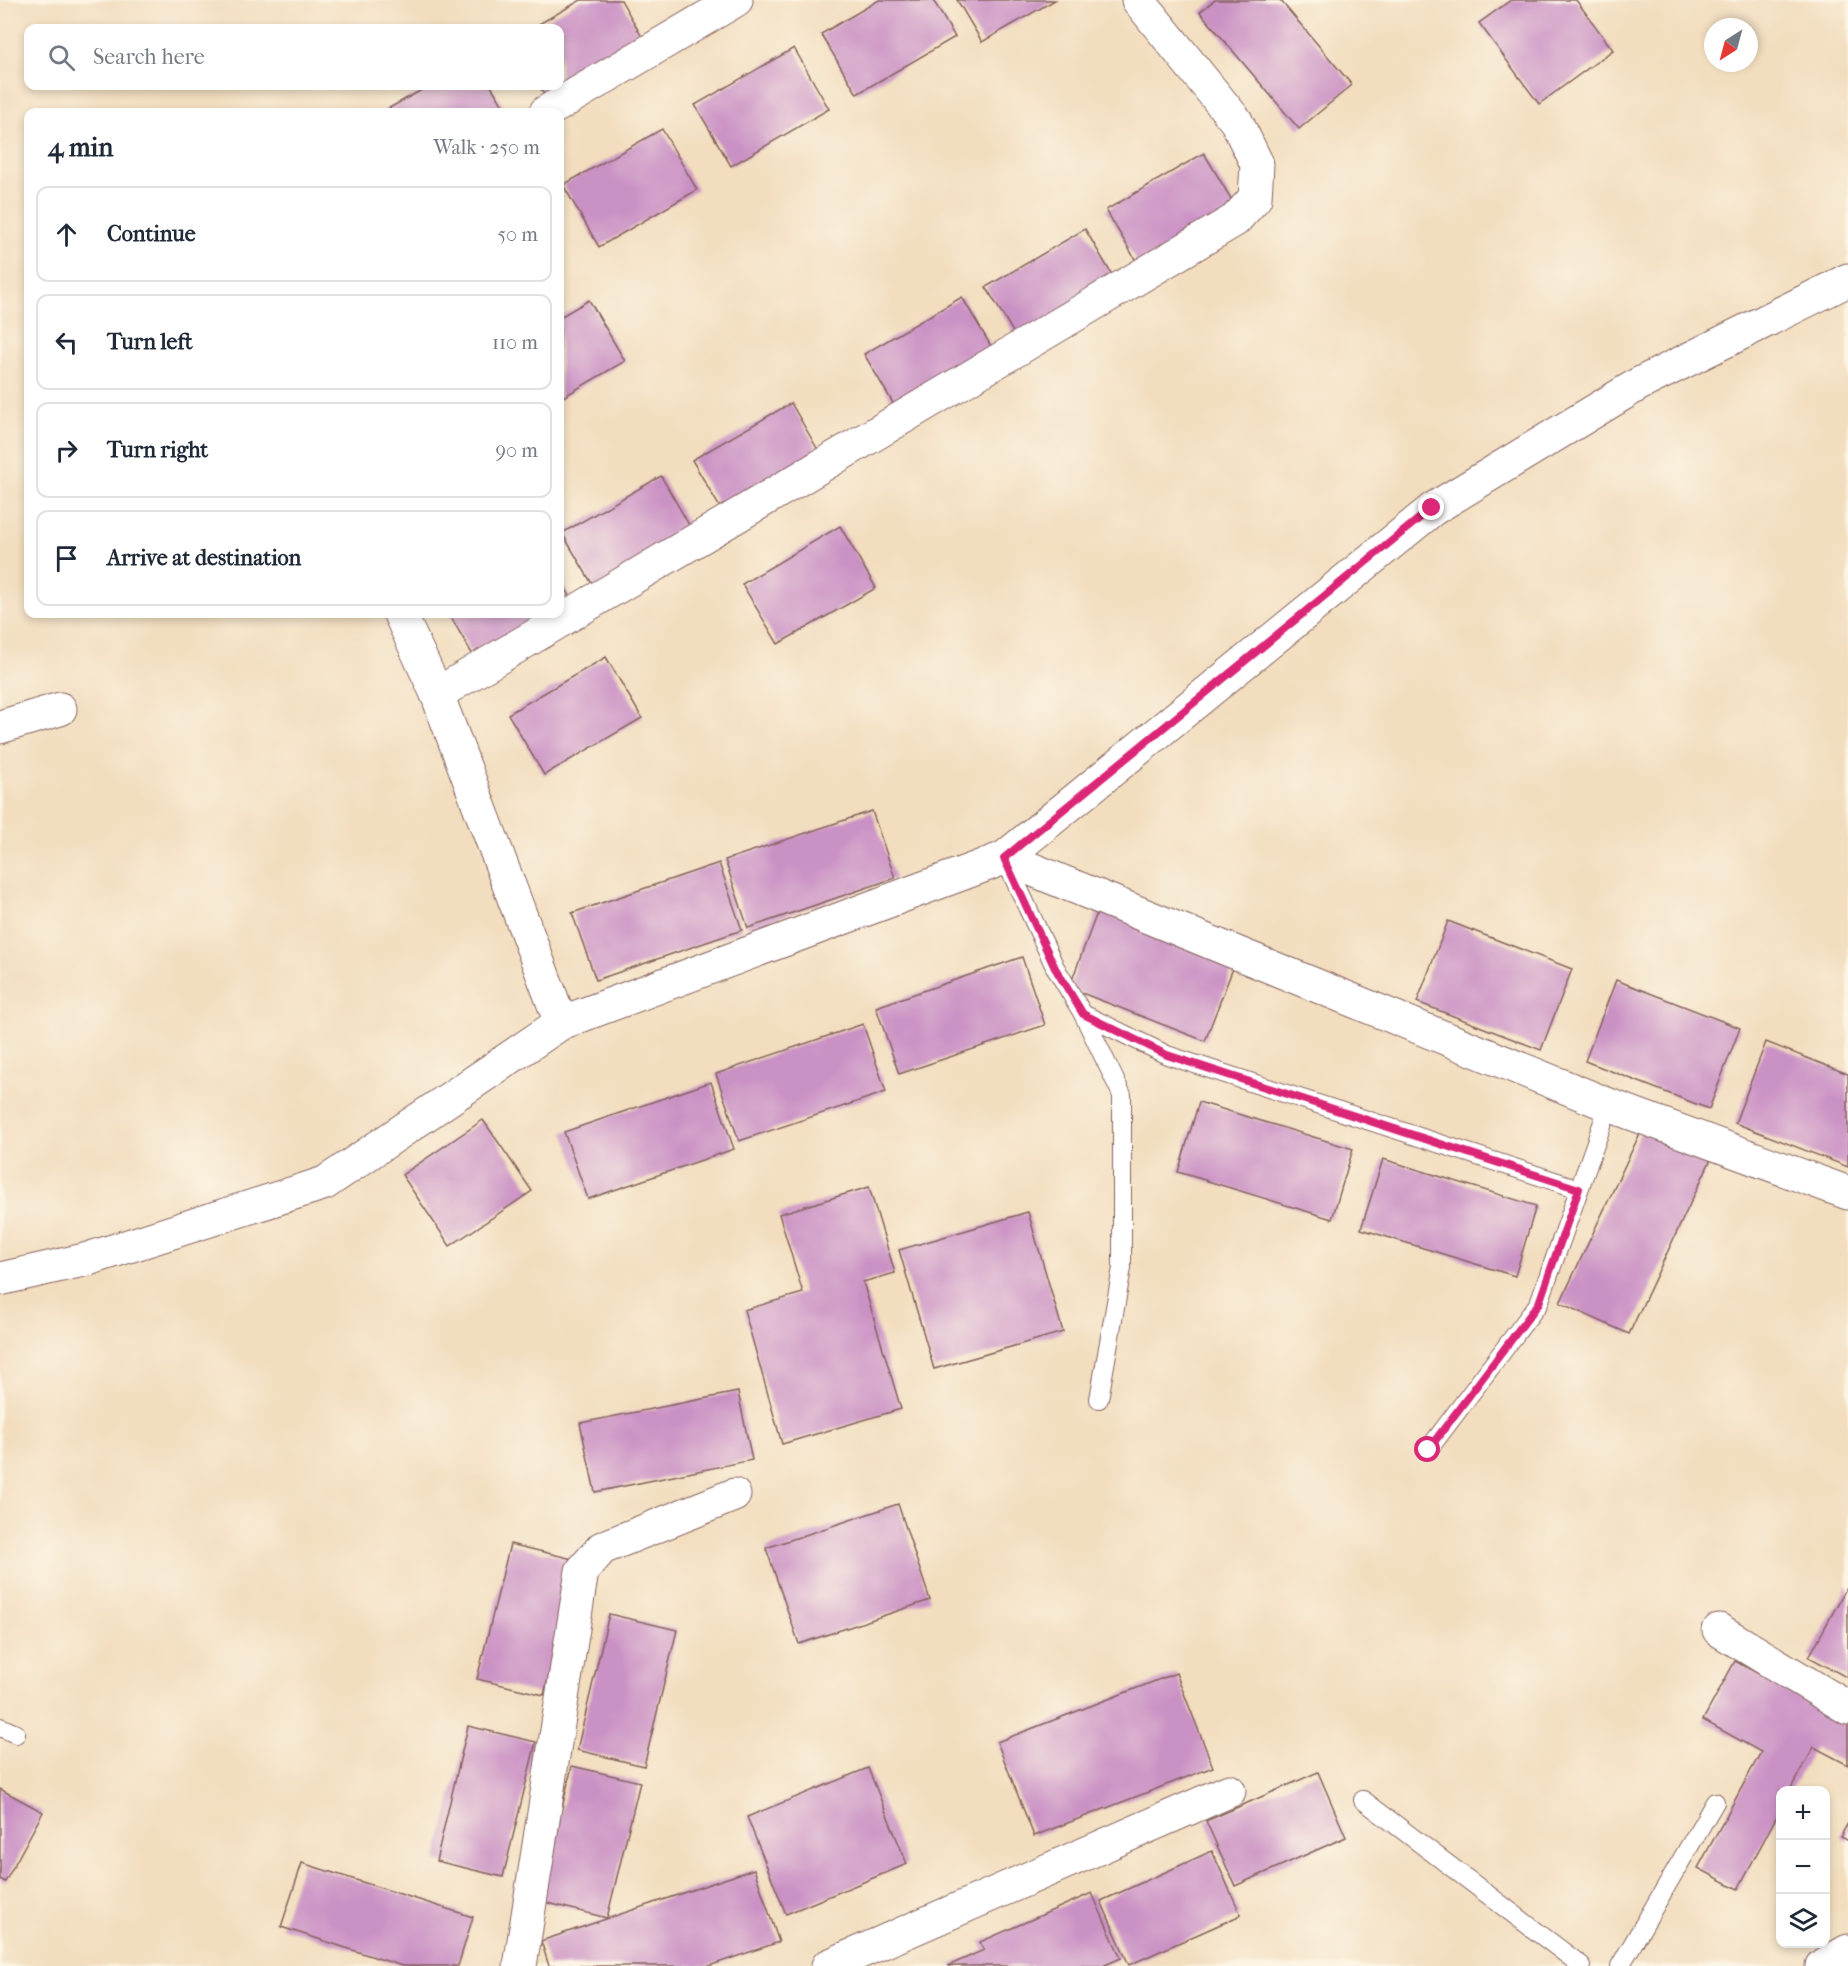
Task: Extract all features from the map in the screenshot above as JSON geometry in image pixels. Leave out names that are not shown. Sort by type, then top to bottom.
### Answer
[{"type":"street","points":[[553,108],[736,0]]},
{"type":"street","points":[[437,694],[1235,220],[1255,198],[1257,164],[1236,121],[1138,0]]},
{"type":"street","points":[[0,1279],[88,1259],[325,1183],[561,1023],[1004,858],[1432,508],[1639,384],[1848,280]]},
{"type":"street","points":[[402,618],[437,694],[561,1023]]},
{"type":"street","points":[[0,727],[60,709]]},
{"type":"street","points":[[1004,858],[1609,1105],[1848,1193]]},
{"type":"street","points":[[520,1966],[582,1571],[602,1548],[734,1495]]},
{"type":"street","points":[[1719,1630],[1848,1708]]},
{"type":"street","points":[[828,1966],[1229,1791]]},
{"type":"street","points":[[1822,1966],[1848,1951]]},
{"type":"lane","points":[[1004,858],[1055,968],[1083,1014],[1122,1095],[1122,1268],[1099,1399]]},
{"type":"lane","points":[[1083,1014],[1167,1055],[1579,1189]]},
{"type":"lane","points":[[1428,1450],[1539,1303],[1609,1105]]},
{"type":"lane","points":[[1363,1800],[1582,1966]]},
{"type":"lane","points":[[1620,1966],[1715,1802]]},
{"type":"building","points":[[581,0],[621,0],[646,44],[548,101],[541,90],[564,90],[564,24],[539,24]]},
{"type":"building","points":[[879,0],[933,0],[955,37],[857,94],[821,34]]},
{"type":"building","points":[[957,0],[1055,0],[982,42]]},
{"type":"building","points":[[1215,0],[1280,0],[1352,85],[1299,129],[1200,12]]},
{"type":"building","points":[[1511,0],[1576,0],[1613,50],[1539,104],[1479,23]]},
{"type":"building","points":[[794,48],[829,109],[731,166],[695,105]]},
{"type":"building","points":[[422,90],[493,90],[505,108],[389,108]]},
{"type":"building","points":[[662,129],[697,190],[599,247],[564,184]]},
{"type":"building","points":[[1204,153],[1240,214],[1142,271],[1106,210]]},
{"type":"building","points":[[1085,229],[1121,290],[1022,347],[986,287]]},
{"type":"building","points":[[962,297],[998,358],[900,415],[864,354]]},
{"type":"building","points":[[589,300],[625,361],[564,397],[564,315]]},
{"type":"building","points":[[791,403],[826,464],[728,521],[692,460]]},
{"type":"building","points":[[661,476],[696,537],[598,594],[564,536],[564,532]]},
{"type":"building","points":[[840,526],[876,588],[778,644],[742,584]]},
{"type":"building","points":[[564,585],[579,612],[481,669],[451,618],[564,618]]},
{"type":"building","points":[[606,657],[642,718],[544,775],[508,714]]},
{"type":"building","points":[[872,811],[895,878],[748,928],[725,860]]},
{"type":"building","points":[[719,863],[742,930],[596,980],[572,913]]},
{"type":"building","points":[[1098,910],[1235,963],[1205,1041],[1069,988]]},
{"type":"building","points":[[1448,921],[1572,969],[1541,1050],[1417,1002]]},
{"type":"building","points":[[1022,957],[1045,1025],[899,1074],[876,1007]]},
{"type":"building","points":[[1616,980],[1740,1028],[1709,1109],[1585,1061]]},
{"type":"building","points":[[863,1024],[886,1092],[739,1141],[716,1074]]},
{"type":"building","points":[[1766,1042],[1848,1074],[1848,1167],[1735,1123]]},
{"type":"building","points":[[711,1082],[734,1149],[588,1199],[564,1132]]},
{"type":"building","points":[[1199,1102],[1353,1149],[1332,1219],[1178,1172]]},
{"type":"building","points":[[483,1120],[532,1191],[450,1246],[402,1175]]},
{"type":"building","points":[[1643,1127],[1711,1159],[1629,1334],[1560,1303]]},
{"type":"building","points":[[1383,1159],[1536,1206],[1515,1276],[1361,1229]]},
{"type":"building","points":[[869,1187],[895,1273],[863,1282],[901,1409],[782,1444],[744,1310],[803,1293],[779,1214]]},
{"type":"building","points":[[1028,1212],[1063,1332],[934,1369],[899,1250]]},
{"type":"building","points":[[738,1392],[752,1460],[595,1492],[580,1423]]},
{"type":"building","points":[[898,1504],[930,1600],[799,1644],[766,1548]]},
{"type":"building","points":[[510,1544],[577,1560],[544,1695],[477,1679]]},
{"type":"building","points":[[1848,1585],[1848,1678],[1809,1657]]},
{"type":"building","points":[[609,1614],[677,1630],[644,1766],[577,1750]]},
{"type":"building","points":[[1735,1661],[1848,1722],[1848,1765],[1814,1747],[1793,1786],[1776,1786],[1776,1818],[1738,1889],[1698,1868],[1761,1752],[1703,1720]]},
{"type":"building","points":[[1176,1673],[1213,1767],[1034,1836],[997,1742]]},
{"type":"building","points":[[468,1726],[536,1742],[503,1877],[436,1861]]},
{"type":"building","points":[[572,1766],[640,1782],[607,1918],[540,1901]]},
{"type":"building","points":[[868,1768],[907,1864],[786,1914],[747,1817]]},
{"type":"building","points":[[1318,1772],[1346,1837],[1235,1886],[1206,1821]]},
{"type":"building","points":[[0,1789],[43,1812],[5,1882],[0,1879]]},
{"type":"building","points":[[1848,1823],[1848,1841],[1840,1837]]},
{"type":"building","points":[[1212,1851],[1241,1915],[1129,1965],[1101,1901]]},
{"type":"building","points":[[302,1863],[473,1917],[458,1966],[402,1966],[281,1927]]},
{"type":"building","points":[[754,1869],[779,1942],[709,1966],[549,1966],[541,1941]]},
{"type":"building","points":[[1092,1893],[1121,1958],[1103,1966],[948,1966],[984,1950],[980,1942]]},
{"type":"route","points":[[1428,1450],[1539,1303],[1579,1189],[1167,1055],[1083,1014],[1055,968],[1004,858],[1432,508]]}]
